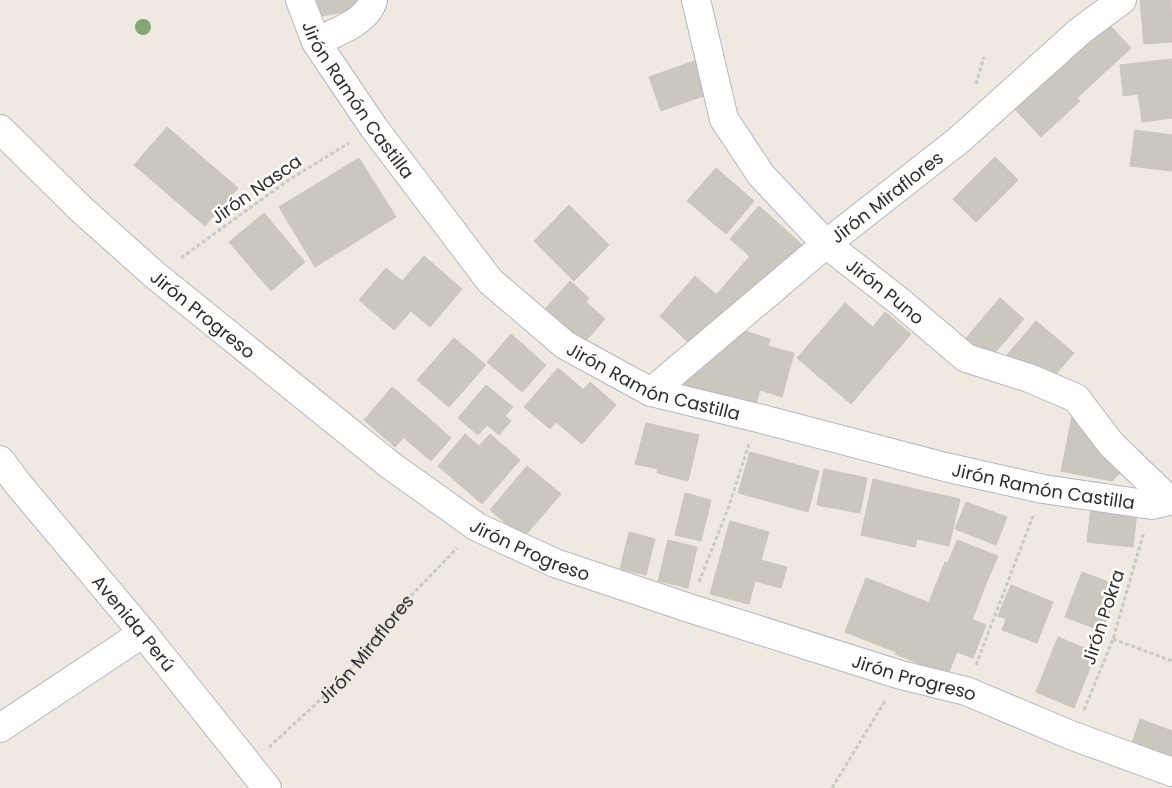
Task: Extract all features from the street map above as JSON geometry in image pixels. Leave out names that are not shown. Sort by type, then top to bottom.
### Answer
[{"type":"street","name":"Jirón Ramón Castilla","points":[[300,0],[316,42],[374,128],[490,281],[565,345],[651,392],[946,467],[1043,489],[1164,502]]},
{"type":"street","points":[[316,42],[350,26],[371,7],[372,0]]},
{"type":"street","name":"Jirón Puno","points":[[696,0],[724,119],[761,175],[826,244],[899,301],[966,358],[1029,378],[1076,398],[1111,444],[1164,502]]},
{"type":"street","name":"Jirón Miraflores","points":[[651,392],[826,244],[959,140],[1080,31],[1122,0]]},
{"type":"street","name":"Jirón Progreso","points":[[0,129],[82,210],[156,276],[390,465],[477,527],[555,563],[689,608],[901,675],[966,691],[1073,736],[1172,772]]},
{"type":"street","name":"Avenida Perú","points":[[0,460],[143,633],[267,788]]},
{"type":"street","points":[[0,728],[143,633]]},
{"type":"path","name":"Jirón Nasca","points":[[156,276],[287,181],[374,128]]},
{"type":"path","points":[[689,608],[728,506],[758,418]]},
{"type":"path","points":[[966,691],[1043,489]]},
{"type":"path","name":"Jirón Pokra","points":[[1073,736],[1113,639],[1164,502]]},
{"type":"path","name":"Jirón Miraflores","points":[[249,766],[343,679],[403,604],[477,527]]},
{"type":"path","points":[[1113,639],[1172,661]]},
{"type":"path","points":[[832,788],[901,675]]},
{"type":"building","points":[[313,0],[362,0],[361,9],[316,17]]},
{"type":"building","points":[[1140,0],[1171,0],[1172,42],[1144,44]]},
{"type":"building","points":[[1103,18],[1131,48],[1077,98],[1049,68]]},
{"type":"building","points":[[1172,59],[1172,118],[1142,122],[1138,94],[1123,96],[1120,65]]},
{"type":"building","points":[[697,60],[709,94],[661,111],[649,77]]},
{"type":"building","points":[[1049,68],[1080,101],[1041,137],[1010,104]]},
{"type":"building","points":[[167,127],[238,188],[205,226],[134,165]]},
{"type":"building","points":[[1135,130],[1172,135],[1172,171],[1130,166]]},
{"type":"building","points":[[995,157],[1018,180],[976,222],[953,199]]},
{"type":"building","points":[[359,158],[396,217],[315,267],[279,207]]},
{"type":"building","points":[[716,168],[754,201],[726,234],[687,201]]},
{"type":"building","points":[[569,205],[609,245],[574,281],[534,241]]},
{"type":"building","points":[[759,206],[807,249],[779,282],[730,239]]},
{"type":"building","points":[[264,213],[305,262],[271,291],[229,242]]},
{"type":"building","points":[[424,256],[462,289],[430,327],[411,311],[394,330],[359,300],[386,268],[402,281]]},
{"type":"building","points":[[750,256],[779,282],[735,311],[716,295]]},
{"type":"building","points":[[695,276],[735,311],[689,343],[660,316]]},
{"type":"building","points":[[570,281],[589,298],[564,327],[545,309]]},
{"type":"building","points":[[1000,298],[1024,319],[986,363],[962,343]]},
{"type":"building","points":[[586,302],[605,319],[583,344],[564,327]]},
{"type":"building","points":[[845,303],[873,327],[885,312],[911,334],[851,404],[797,358]]},
{"type":"building","points":[[1036,321],[1074,353],[1050,381],[1001,362]]},
{"type":"building","points":[[735,328],[770,339],[768,346],[794,353],[782,397],[760,390],[754,412],[683,391],[692,360]]},
{"type":"building","points":[[511,334],[546,365],[522,392],[487,362]]},
{"type":"building","points":[[454,338],[486,365],[449,407],[417,380]]},
{"type":"building","points":[[558,368],[584,390],[550,429],[524,407]]},
{"type":"building","points":[[590,382],[616,405],[582,444],[556,422]]},
{"type":"building","points":[[486,385],[513,407],[505,416],[511,421],[499,435],[487,425],[478,435],[458,418]]},
{"type":"building","points":[[392,387],[424,414],[395,447],[364,420]]},
{"type":"building","points":[[1074,407],[1121,472],[1112,481],[1061,471]]},
{"type":"building","points":[[424,414],[451,438],[431,461],[403,437]]},
{"type":"building","points":[[646,423],[699,435],[688,481],[657,473],[658,469],[635,464]]},
{"type":"building","points":[[465,434],[479,446],[490,434],[520,460],[482,504],[438,466]]},
{"type":"building","points":[[750,452],[819,471],[808,512],[738,493]]},
{"type":"building","points":[[527,466],[561,494],[523,538],[490,510]]},
{"type":"building","points":[[824,469],[867,478],[860,513],[817,505]]},
{"type":"building","points":[[873,479],[928,492],[915,547],[861,535]]},
{"type":"building","points":[[928,492],[960,499],[949,546],[917,539]]},
{"type":"building","points":[[685,493],[711,500],[701,541],[675,535]]},
{"type":"building","points":[[966,502],[1007,517],[996,545],[955,529]]},
{"type":"building","points":[[1091,507],[1137,512],[1133,547],[1087,542]]},
{"type":"building","points":[[730,521],[769,532],[761,560],[787,567],[781,588],[755,581],[749,604],[710,594]]},
{"type":"building","points":[[629,532],[655,539],[646,575],[620,569]]},
{"type":"building","points":[[668,540],[697,547],[688,588],[658,581]]},
{"type":"building","points":[[957,540],[998,556],[988,579],[948,563]]},
{"type":"building","points":[[945,562],[988,579],[972,620],[929,602]]},
{"type":"building","points":[[1082,572],[1119,586],[1102,631],[1065,617]]},
{"type":"building","points":[[866,578],[917,598],[896,652],[845,632]]},
{"type":"building","points":[[1011,585],[1053,602],[1037,643],[1002,630],[1006,619],[998,616]]},
{"type":"building","points":[[917,598],[986,625],[973,658],[957,652],[948,675],[895,654]]},
{"type":"building","points":[[1058,637],[1096,653],[1074,708],[1036,692]]},
{"type":"building","points":[[1140,719],[1172,731],[1164,755],[1132,743]]},
{"type":"building","points":[[1172,733],[1172,757],[1164,755]]}]
